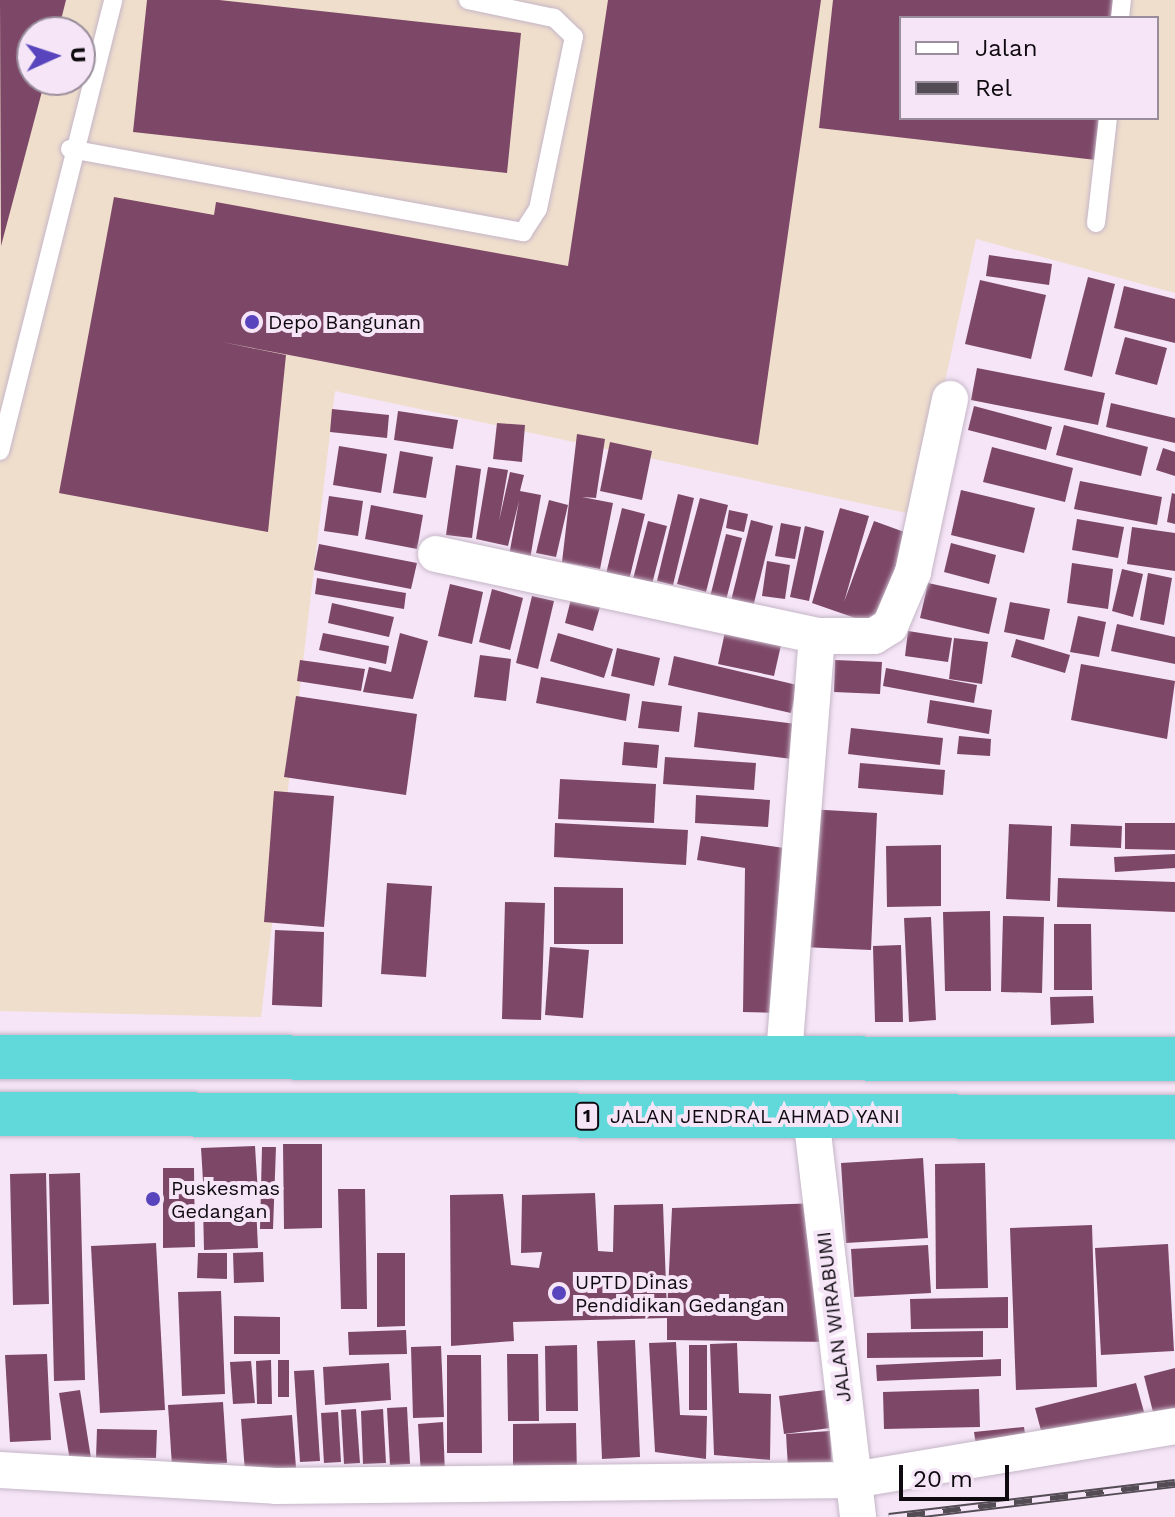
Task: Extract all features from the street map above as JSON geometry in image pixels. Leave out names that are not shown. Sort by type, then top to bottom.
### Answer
[{"type":"highway","points":[[0,1057],[1175,1059]]},
{"type":"highway","name":"JALAN JENDRAL AHMAD YANI","points":[[0,1114],[1175,1117]]},
{"type":"street","points":[[436,554],[817,636],[874,636],[890,626],[913,572],[950,399]]},
{"type":"street","points":[[784,1058],[817,636]]},
{"type":"street","name":"JALAN WIRABUMI","points":[[811,1116],[858,1517]]},
{"type":"street","points":[[0,1470],[276,1486],[853,1480],[1175,1426]]},
{"type":"lane","points":[[0,451],[70,149],[113,0]]},
{"type":"lane","points":[[70,149],[523,232],[538,209],[574,37],[554,18],[468,0]]},
{"type":"lane","points":[[1096,223],[1108,120]]},
{"type":"shaded area","points":[[0,0],[1175,0],[1175,293],[976,239],[916,515],[335,391],[261,1017],[0,1011]]},
{"type":"building","points":[[0,0],[66,0],[62,16],[16,16],[16,96],[41,96],[1,246]]},
{"type":"building","points":[[147,0],[219,0],[521,33],[507,173],[133,132]]},
{"type":"building","points":[[608,0],[821,0],[758,445],[222,342],[286,355],[268,532],[59,493],[114,197],[214,215],[216,202],[568,266]]},
{"type":"building","points":[[833,0],[1114,0],[1112,16],[899,16],[899,120],[1101,120],[1096,160],[819,128]]},
{"type":"building","points":[[989,255],[1052,264],[1049,285],[986,276]]},
{"type":"building","points":[[1088,277],[1115,284],[1092,377],[1064,370]]},
{"type":"building","points":[[980,280],[1046,295],[1031,359],[965,344]]},
{"type":"building","points":[[1124,286],[1175,299],[1175,343],[1114,328]]},
{"type":"building","points":[[1125,337],[1167,348],[1157,385],[1115,374]]},
{"type":"building","points":[[977,368],[1105,393],[1098,425],[971,400]]},
{"type":"building","points":[[1111,403],[1175,418],[1175,443],[1106,427]]},
{"type":"building","points":[[974,406],[1052,427],[1046,450],[968,430]]},
{"type":"building","points":[[332,409],[389,415],[387,438],[330,432]]},
{"type":"building","points":[[398,411],[458,420],[453,449],[394,440]]},
{"type":"building","points":[[497,423],[525,425],[522,462],[493,459]]},
{"type":"building","points":[[1064,425],[1148,447],[1141,476],[1056,455]]},
{"type":"building","points":[[577,434],[605,439],[596,498],[582,497],[613,503],[600,569],[562,562]]},
{"type":"building","points":[[610,442],[652,451],[642,500],[600,491]]},
{"type":"building","points":[[339,446],[387,454],[381,493],[333,485]]},
{"type":"building","points":[[992,447],[1073,468],[1065,502],[983,482]]},
{"type":"building","points":[[1163,448],[1175,452],[1175,476],[1156,470]]},
{"type":"building","points":[[400,451],[433,457],[426,498],[393,493]]},
{"type":"building","points":[[456,465],[481,469],[472,538],[446,535]]},
{"type":"building","points":[[488,467],[508,470],[499,521],[510,472],[524,475],[520,491],[541,495],[529,565],[508,561],[519,501],[508,546],[476,539]]},
{"type":"building","points":[[1080,481],[1162,497],[1157,525],[1074,509]]},
{"type":"building","points":[[961,490],[1035,508],[1024,553],[951,535]]},
{"type":"building","points":[[1172,493],[1175,494],[1175,524],[1167,522]]},
{"type":"building","points":[[678,494],[694,498],[673,585],[657,581]]},
{"type":"building","points":[[329,496],[363,501],[358,536],[324,531]]},
{"type":"building","points":[[700,498],[728,505],[706,592],[677,584]]},
{"type":"building","points":[[549,500],[568,505],[556,557],[536,553]]},
{"type":"building","points":[[371,505],[423,515],[417,549],[365,539]]},
{"type":"building","points":[[622,508],[645,514],[629,580],[606,574]]},
{"type":"building","points":[[840,508],[869,516],[844,602],[874,521],[918,537],[884,628],[812,603]]},
{"type":"building","points":[[729,510],[748,514],[744,532],[726,528]]},
{"type":"building","points":[[1077,519],[1124,527],[1118,558],[1072,550]]},
{"type":"building","points":[[751,520],[773,526],[751,615],[729,609]]},
{"type":"building","points":[[648,521],[667,526],[652,584],[633,579]]},
{"type":"building","points":[[781,523],[801,527],[795,559],[775,556]]},
{"type":"building","points":[[805,526],[824,531],[809,601],[790,597]]},
{"type":"building","points":[[1132,527],[1175,533],[1175,571],[1127,564]]},
{"type":"building","points":[[726,534],[742,538],[726,600],[710,597]]},
{"type":"building","points":[[951,543],[996,555],[989,584],[944,572]]},
{"type":"building","points":[[319,544],[417,563],[411,589],[314,570]]},
{"type":"building","points":[[767,561],[790,565],[785,599],[762,596]]},
{"type":"building","points":[[1072,563],[1113,569],[1108,609],[1067,603]]},
{"type":"building","points":[[1122,569],[1143,574],[1133,617],[1112,611]]},
{"type":"building","points":[[1148,573],[1172,578],[1164,625],[1140,620]]},
{"type":"building","points":[[317,578],[406,593],[404,609],[315,594]]},
{"type":"building","points":[[928,583],[997,598],[989,634],[920,618]]},
{"type":"building","points":[[450,584],[483,592],[472,644],[438,636]]},
{"type":"building","points":[[492,589],[523,598],[510,650],[479,642]]},
{"type":"building","points":[[573,591],[602,600],[593,631],[565,623]]},
{"type":"building","points":[[532,596],[554,601],[538,669],[516,663]]},
{"type":"building","points":[[1010,602],[1050,609],[1044,640],[1004,632]]},
{"type":"building","points":[[332,603],[394,617],[389,637],[328,623]]},
{"type":"building","points":[[1078,616],[1106,622],[1099,657],[1070,652]]},
{"type":"building","points":[[1117,624],[1175,637],[1175,664],[1111,651]]},
{"type":"building","points":[[908,631],[952,638],[948,662],[905,656]]},
{"type":"building","points":[[725,632],[781,645],[774,676],[718,664]]},
{"type":"building","points":[[323,633],[389,646],[386,664],[319,650]]},
{"type":"building","points":[[400,633],[428,641],[413,699],[363,692],[369,667],[391,672]]},
{"type":"building","points":[[558,633],[613,649],[604,678],[550,661]]},
{"type":"building","points":[[954,638],[988,642],[982,684],[949,679]]},
{"type":"building","points":[[1016,639],[1070,655],[1065,673],[1011,657]]},
{"type":"building","points":[[617,648],[660,658],[654,686],[611,676]]},
{"type":"building","points":[[480,655],[511,659],[506,701],[474,697]]},
{"type":"building","points":[[674,656],[797,685],[791,713],[668,685]]},
{"type":"building","points":[[300,660],[365,669],[361,691],[297,681]]},
{"type":"building","points":[[835,660],[882,662],[880,694],[834,692]]},
{"type":"building","points":[[1081,664],[1175,681],[1167,739],[1071,720]]},
{"type":"building","points":[[886,668],[977,685],[974,703],[883,686]]},
{"type":"building","points":[[541,677],[630,694],[626,721],[536,703]]},
{"type":"building","points":[[296,696],[417,714],[406,795],[284,777]]},
{"type":"building","points":[[930,700],[992,710],[989,734],[927,723]]},
{"type":"building","points":[[642,701],[682,706],[679,732],[638,728]]},
{"type":"building","points":[[698,712],[796,724],[792,759],[694,747]]},
{"type":"building","points":[[851,728],[943,738],[940,765],[848,754]]},
{"type":"building","points":[[959,736],[991,739],[990,756],[957,754]]},
{"type":"building","points":[[624,742],[659,745],[657,768],[622,765]]},
{"type":"building","points":[[665,757],[756,763],[754,790],[663,784]]},
{"type":"building","points":[[860,763],[945,770],[943,795],[858,788]]},
{"type":"building","points":[[560,779],[656,784],[654,823],[558,819]]},
{"type":"building","points":[[274,791],[334,796],[324,927],[264,922]]},
{"type":"building","points":[[696,795],[770,800],[768,827],[695,823]]},
{"type":"building","points":[[808,809],[877,813],[871,950],[802,947]]},
{"type":"building","points":[[555,823],[688,830],[686,865],[554,857]]},
{"type":"building","points":[[1125,823],[1175,823],[1175,850],[1125,849]]},
{"type":"building","points":[[1009,824],[1052,826],[1050,901],[1006,899]]},
{"type":"building","points":[[1071,824],[1122,826],[1121,848],[1070,846]]},
{"type":"building","points":[[701,836],[784,848],[783,1013],[743,1012],[745,868],[697,860]]},
{"type":"building","points":[[941,845],[941,906],[887,907],[886,846]]},
{"type":"building","points":[[1175,854],[1175,868],[1115,872],[1114,857]]},
{"type":"building","points":[[1058,878],[1175,882],[1175,912],[1057,907]]},
{"type":"building","points":[[387,883],[432,886],[426,977],[381,974]]},
{"type":"building","points":[[554,887],[623,888],[623,944],[554,944]]},
{"type":"building","points":[[505,902],[545,903],[541,1020],[502,1019]]},
{"type":"building","points":[[990,911],[991,991],[945,991],[943,912]]},
{"type":"building","points":[[1003,916],[1044,917],[1042,993],[1001,992]]},
{"type":"building","points":[[931,917],[936,1020],[909,1022],[904,918]]},
{"type":"building","points":[[1054,924],[1091,924],[1092,990],[1054,990]]},
{"type":"building","points":[[275,930],[324,932],[322,1007],[272,1005]]},
{"type":"building","points":[[901,945],[903,1022],[875,1022],[873,946]]},
{"type":"building","points":[[550,947],[589,950],[583,1018],[545,1015]]},
{"type":"building","points":[[1093,996],[1094,1023],[1051,1025],[1050,997]]},
{"type":"building","points":[[283,1144],[322,1144],[322,1228],[284,1229]]},
{"type":"building","points":[[255,1146],[258,1194],[204,1197],[201,1148]]},
{"type":"building","points":[[262,1147],[276,1147],[273,1229],[260,1229]]},
{"type":"building","points":[[923,1158],[928,1238],[846,1243],[841,1163]]},
{"type":"building","points":[[985,1163],[988,1288],[936,1289],[935,1164]]},
{"type":"building","points":[[163,1168],[194,1168],[195,1247],[163,1248]]},
{"type":"building","points":[[46,1173],[49,1304],[13,1305],[10,1174]]},
{"type":"building","points":[[80,1173],[85,1380],[54,1381],[49,1174]]},
{"type":"building","points":[[338,1189],[365,1189],[367,1309],[341,1309]]},
{"type":"building","points":[[595,1193],[598,1251],[613,1252],[614,1205],[663,1204],[667,1312],[672,1208],[820,1203],[835,1342],[667,1340],[667,1318],[513,1322],[514,1341],[451,1346],[450,1195],[503,1194],[511,1265],[539,1268],[542,1252],[521,1253],[522,1195]]},
{"type":"building","points":[[256,1205],[258,1248],[204,1250],[203,1207]]},
{"type":"building","points":[[1092,1225],[1097,1387],[1016,1390],[1010,1228]]},
{"type":"building","points":[[156,1243],[165,1410],[100,1413],[91,1246]]},
{"type":"building","points":[[1168,1244],[1174,1351],[1101,1355],[1095,1248]]},
{"type":"building","points":[[928,1245],[931,1293],[854,1297],[851,1249]]},
{"type":"building","points":[[263,1252],[264,1282],[234,1283],[233,1253]]},
{"type":"building","points":[[198,1253],[227,1253],[227,1279],[197,1278]]},
{"type":"building","points":[[377,1253],[405,1253],[405,1326],[377,1327]]},
{"type":"building","points":[[221,1291],[225,1394],[182,1396],[178,1292]]},
{"type":"building","points":[[1008,1297],[1008,1328],[911,1329],[910,1299]]},
{"type":"building","points":[[234,1316],[280,1317],[280,1354],[234,1354]]},
{"type":"building","points":[[406,1330],[407,1354],[349,1355],[348,1332]]},
{"type":"building","points":[[983,1331],[983,1357],[867,1358],[867,1333]]},
{"type":"building","points":[[635,1340],[640,1457],[602,1459],[597,1341]]},
{"type":"building","points":[[676,1342],[680,1415],[707,1416],[706,1459],[655,1452],[649,1343]]},
{"type":"building","points":[[737,1343],[739,1393],[771,1394],[770,1460],[714,1455],[710,1344]]},
{"type":"building","points":[[577,1345],[578,1411],[546,1411],[545,1346]]},
{"type":"building","points":[[689,1345],[707,1345],[707,1410],[689,1410]]},
{"type":"building","points":[[441,1346],[444,1417],[413,1418],[411,1347]]},
{"type":"building","points":[[47,1354],[51,1440],[10,1442],[5,1355]]},
{"type":"building","points":[[507,1354],[538,1354],[539,1421],[508,1421]]},
{"type":"building","points":[[447,1355],[481,1355],[482,1453],[447,1453]]},
{"type":"building","points":[[1001,1359],[1001,1376],[877,1381],[876,1365]]},
{"type":"building","points":[[271,1360],[272,1404],[257,1404],[256,1361]]},
{"type":"building","points":[[278,1360],[289,1360],[289,1397],[278,1397]]},
{"type":"building","points":[[251,1361],[255,1403],[233,1404],[230,1362]]},
{"type":"building","points":[[389,1363],[391,1400],[325,1405],[323,1367]]},
{"type":"building","points":[[1175,1368],[1175,1424],[1157,1428],[1144,1376]]},
{"type":"building","points":[[314,1370],[320,1461],[300,1462],[294,1371]]},
{"type":"building","points":[[1136,1383],[1144,1412],[1043,1438],[1035,1408]]},
{"type":"building","points":[[979,1389],[980,1427],[884,1429],[883,1392]]},
{"type":"building","points":[[80,1390],[91,1458],[70,1461],[59,1393]]},
{"type":"building","points":[[825,1390],[830,1428],[784,1434],[779,1396]]},
{"type":"building","points":[[223,1402],[227,1463],[172,1466],[168,1405]]},
{"type":"building","points":[[407,1407],[410,1464],[390,1465],[387,1408]]},
{"type":"building","points":[[356,1409],[360,1463],[344,1464],[341,1410]]},
{"type":"building","points":[[383,1409],[386,1463],[363,1464],[361,1411]]},
{"type":"building","points":[[338,1412],[341,1462],[324,1463],[321,1413]]},
{"type":"building","points":[[292,1415],[296,1468],[245,1472],[241,1419]]},
{"type":"building","points":[[443,1422],[445,1475],[421,1476],[418,1424]]},
{"type":"building","points":[[576,1423],[577,1478],[513,1479],[513,1424]]},
{"type":"building","points":[[1024,1427],[1027,1447],[977,1452],[974,1432]]},
{"type":"building","points":[[97,1429],[157,1430],[156,1458],[96,1458]]},
{"type":"building","points":[[830,1431],[832,1465],[788,1468],[786,1434]]},
{"type":"railway","points":[[889,1517],[1175,1483]]},
{"type":"place","name":"Depo Bangunan","points":[[252,322]]},
{"type":"place","name":"Puskesmas Gedangan","points":[[153,1199]]},
{"type":"place","name":"UPTD Dinas Pendidikan Gedangan","points":[[559,1293]]}]
